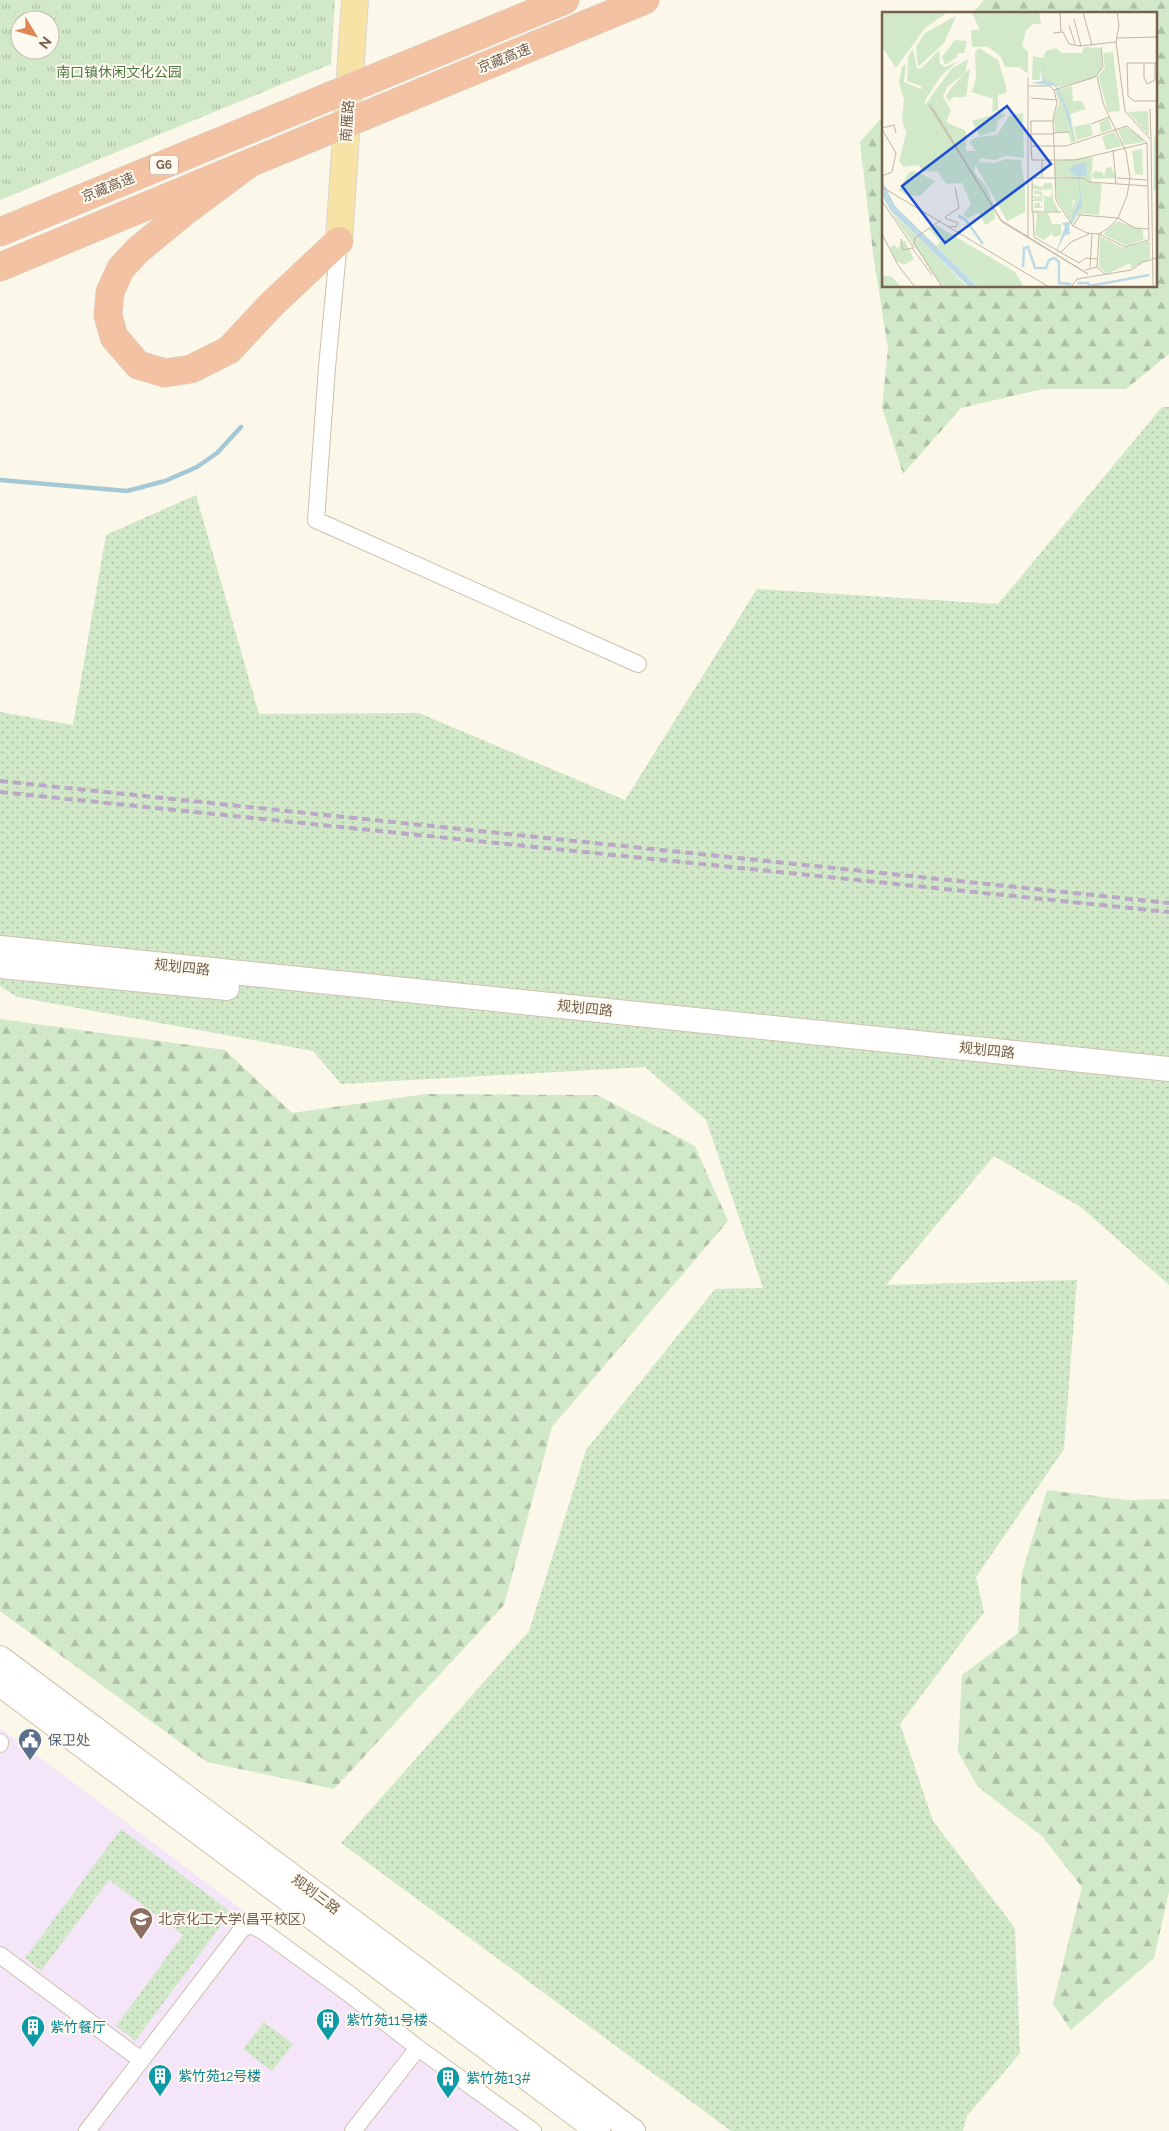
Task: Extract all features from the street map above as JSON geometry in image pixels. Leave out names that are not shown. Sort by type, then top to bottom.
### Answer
[{"type":"highway","name":"京藏高速","points":[[0,232],[565,0]]},
{"type":"highway","name":"京藏高速","points":[[250,163],[645,0]]},
{"type":"highway","points":[[250,163],[184,212],[138,250],[121,268],[110,292],[108,315],[114,337],[138,365],[165,372],[191,369],[229,350],[271,305],[340,241]]},
{"type":"highway","name":"G6","points":[[0,267],[250,163]]},
{"type":"main road","name":"南雁路","points":[[340,241],[355,0]]},
{"type":"main road","name":"规划四路","points":[[0,948],[1169,1069]]},
{"type":"main road","name":"规划四路","points":[[0,966],[281,993],[1169,1085]]},
{"type":"main road","name":"规划三路","points":[[0,1658],[448,2006],[598,2131]]},
{"type":"main road","name":"规划三路","points":[[0,1684],[448,2006],[632,2131]]},
{"type":"street","points":[[340,241],[327,367],[316,520],[638,664]]},
{"type":"street","points":[[87,2131],[242,1929],[251,1925],[263,1931],[348,1993],[418,2048],[533,2131]]},
{"type":"street","points":[[0,1955],[141,2060]]},
{"type":"street","points":[[353,2131],[418,2048]]},
{"type":"shaded area","name":"北京化工大学(昌平校区)","points":[[0,1728],[27,1748],[537,2131],[0,2131]]},
{"type":"green space","name":"南口镇休闲文化公园","points":[[0,0],[335,0],[331,64],[0,200]]},
{"type":"green space","points":[[984,0],[1169,0],[1169,354],[1126,389],[1042,389],[961,408],[903,474],[882,407],[888,349],[873,253],[860,142],[882,117],[882,288],[1156,288],[1156,12],[974,12]]},
{"type":"green space","points":[[1162,407],[1169,407],[1169,1285],[1082,1208],[994,1156],[886,1285],[1077,1280],[1064,1449],[976,1577],[984,1612],[900,1724],[933,1821],[1015,1928],[1020,2053],[967,2116],[963,2131],[731,2131],[341,1843],[529,1631],[586,1450],[715,1289],[763,1288],[706,1120],[645,1067],[341,1084],[313,1051],[17,997],[0,986],[0,712],[73,725],[106,535],[196,495],[259,714],[419,713],[625,800],[757,589],[998,604]]},
{"type":"green space","points":[[0,1019],[225,1050],[292,1113],[426,1094],[597,1095],[695,1146],[728,1221],[552,1427],[504,1605],[334,1789],[207,1762],[0,1611]]},
{"type":"green space","points":[[1047,1490],[1127,1500],[1169,1499],[1169,1892],[1154,1958],[1071,2030],[1053,2004],[1082,1887],[1042,1836],[978,1787],[958,1752],[962,1675],[1018,1633],[1022,1573]]},
{"type":"green space","points":[[121,1829],[231,1912],[135,2041],[116,2026],[183,1935],[109,1880],[41,1971],[25,1958]]},
{"type":"green space","points":[[264,2022],[293,2044],[272,2071],[243,2049]]},
{"type":"waterway","points":[[0,480],[127,491],[165,481],[197,467],[217,453],[241,427]]},
{"type":"railway","points":[[0,781],[1169,903]]},
{"type":"railway","points":[[0,792],[1169,912]]},
{"type":"place","name":"保卫处","points":[[30,1761]]},
{"type":"place","name":"北京化工大学(昌平校区)","points":[[141,1940]]},
{"type":"place","name":"紫竹苑11号楼","points":[[328,2041]]},
{"type":"place","name":"紫竹餐厅","points":[[33,2048]]},
{"type":"place","name":"紫竹苑12号楼","points":[[160,2097]]},
{"type":"place","name":"紫竹苑13#","points":[[448,2099]]}]
